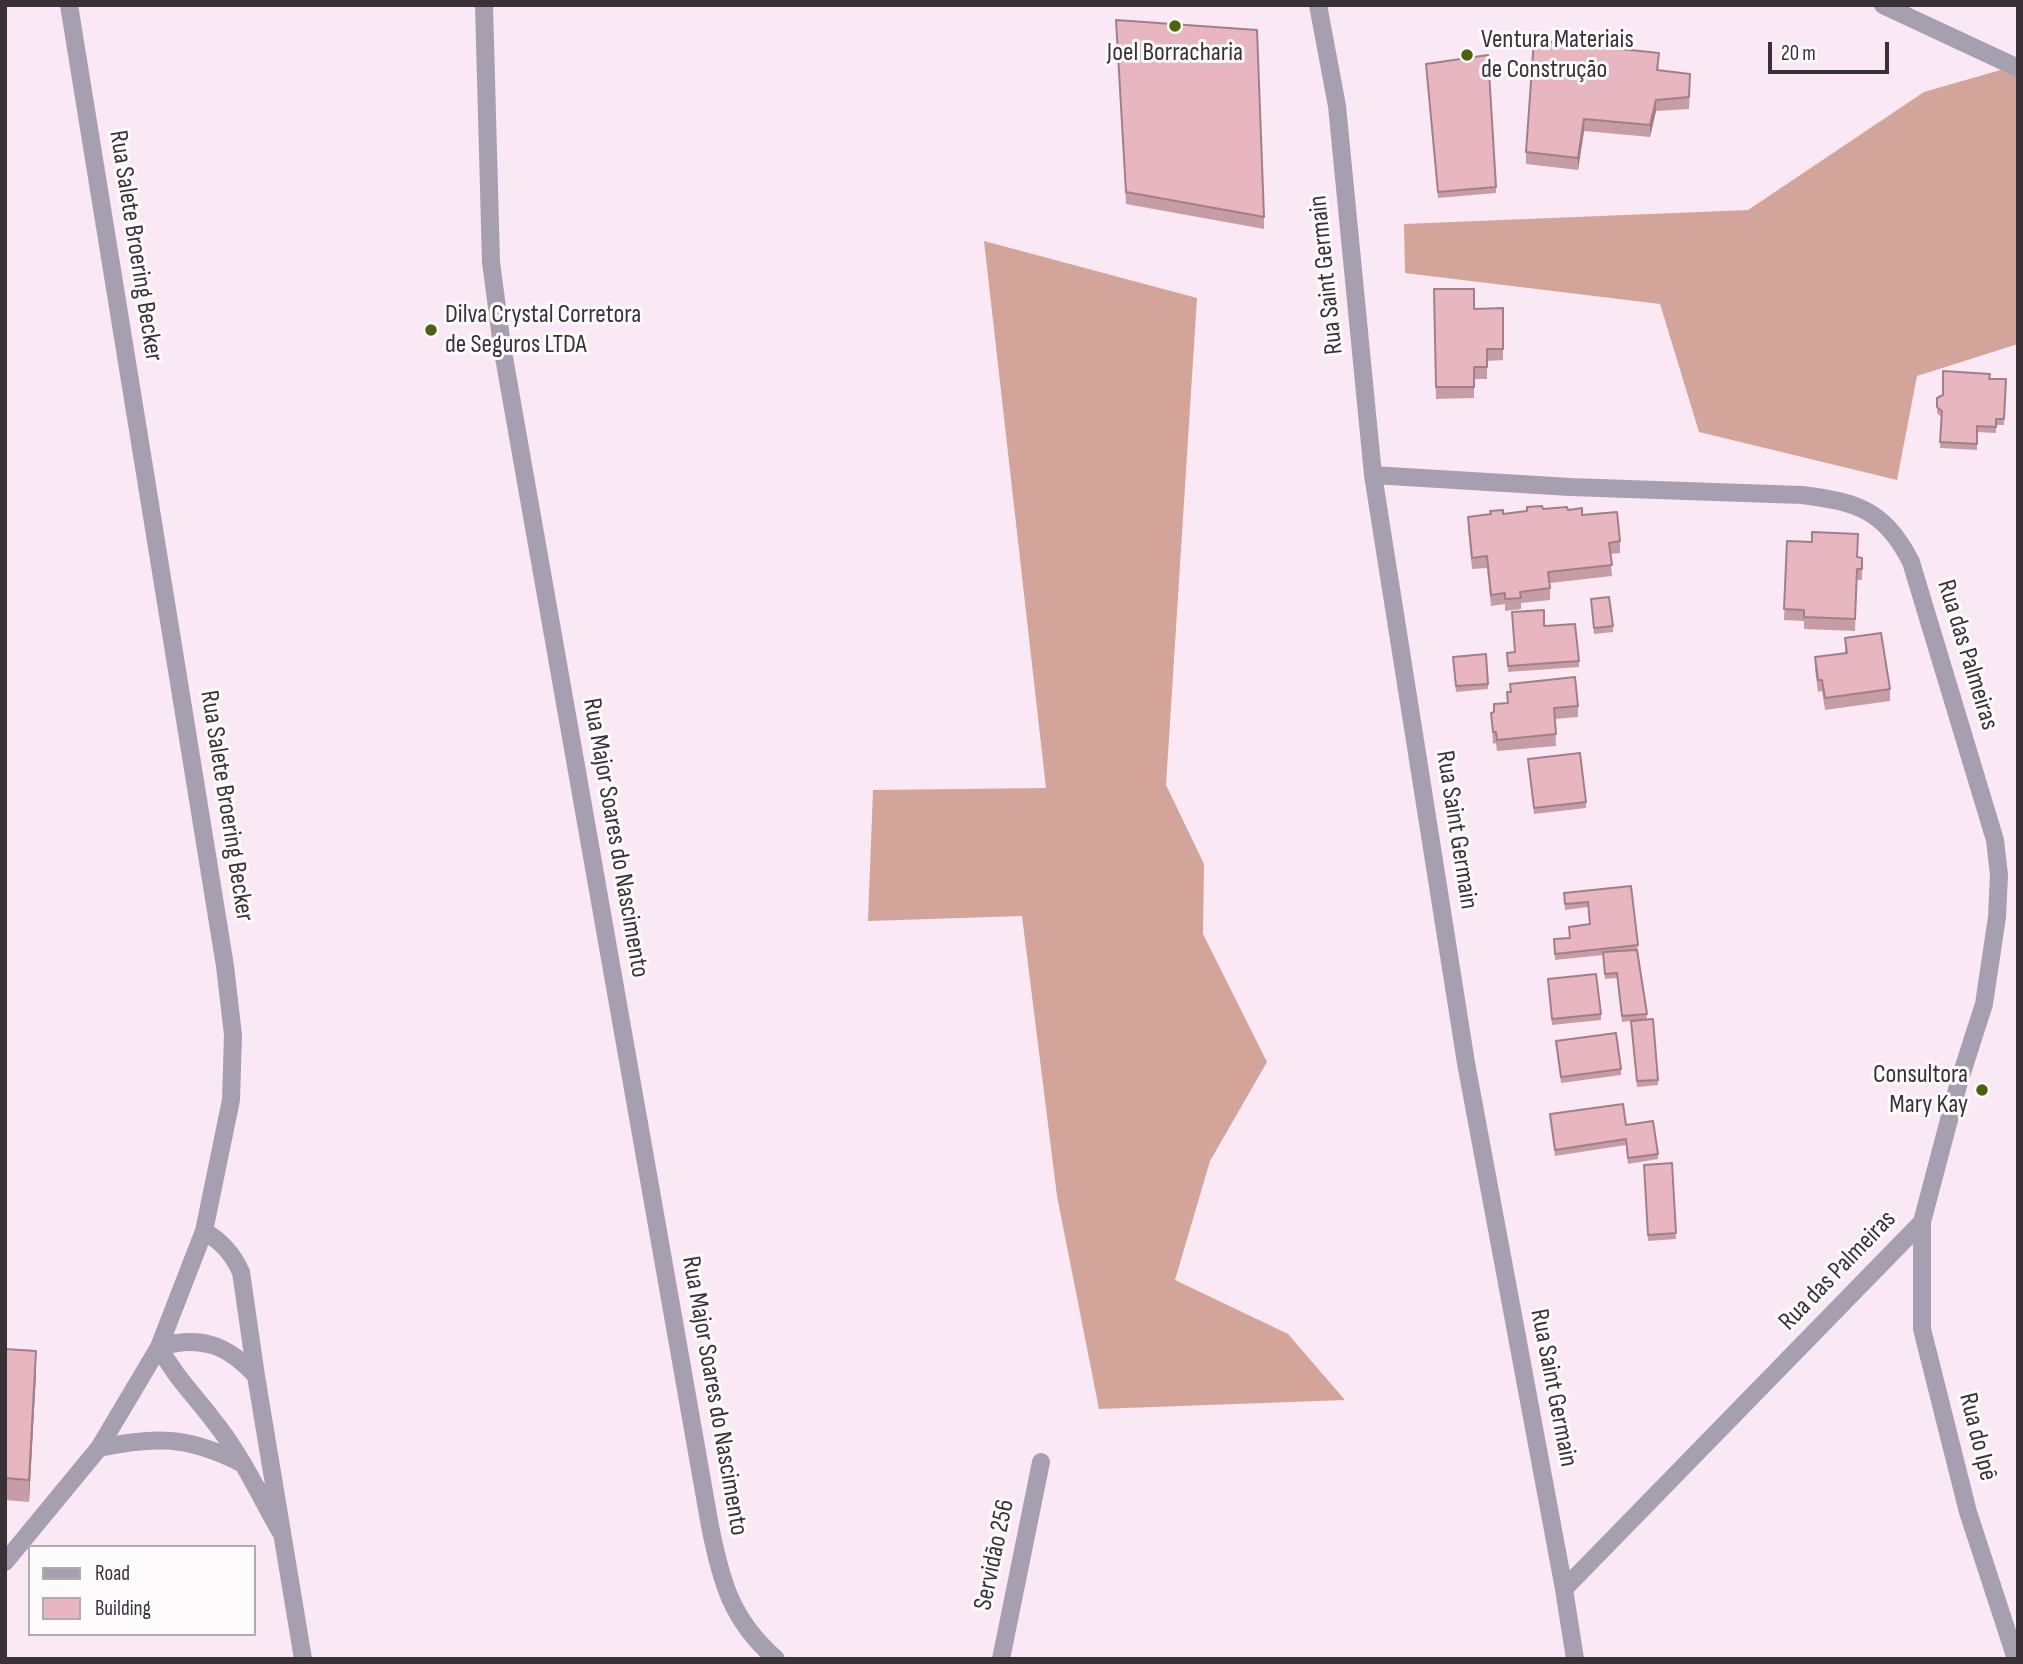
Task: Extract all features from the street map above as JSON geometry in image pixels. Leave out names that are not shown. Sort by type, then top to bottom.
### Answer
[{"type":"street","name":"Rua Salete Broering Becker","points":[[5,1562],[99,1448],[159,1347],[204,1231],[231,1100],[233,1035],[227,980],[69,5]]},
{"type":"street","name":"Rua Major Soares do Nascimento","points":[[484,5],[491,262],[506,373],[715,1552],[727,1594],[736,1614],[748,1631],[776,1659]]},
{"type":"street","name":"Rua Saint Germain","points":[[1318,5],[1337,106],[1373,475],[1466,1063],[1575,1659]]},
{"type":"street","points":[[1883,5],[2018,68]]},
{"type":"street","name":"Rua das Palmeiras","points":[[1373,475],[1801,495],[1854,505],[1870,512],[1894,532],[1911,562],[1995,840],[1999,875],[1997,917],[1984,1004],[1959,1082],[1922,1222],[1564,1589]]},
{"type":"street","name":"Rua do Ipê","points":[[1922,1222],[1922,1329],[1968,1512],[2016,1659]]},
{"type":"street","points":[[204,1231],[225,1246],[241,1272],[280,1531],[303,1659]]},
{"type":"street","points":[[256,1376],[229,1352],[211,1344],[176,1342],[159,1347],[172,1371],[213,1420],[280,1531]]},
{"type":"street","points":[[99,1448],[136,1440],[180,1441],[201,1446],[241,1463]]},
{"type":"street","name":"Servidão 256","points":[[1000,1659],[1041,1462]]},
{"type":"shaded area","points":[[2018,65],[2018,344],[1917,376],[1897,480],[1699,432],[1660,304],[1405,273],[1404,224],[1748,210],[1924,92]]},
{"type":"shaded area","points":[[984,241],[1197,298],[1166,785],[1204,864],[1203,934],[1267,1062],[1210,1161],[1175,1280],[1288,1334],[1345,1400],[1099,1409],[1057,1196],[1022,916],[868,921],[873,790],[1046,788]]},
{"type":"building","points":[[1116,20],[1257,30],[1264,217],[1126,192]]},
{"type":"building","points":[[1534,40],[1659,53],[1657,70],[1690,74],[1689,97],[1656,100],[1650,125],[1584,119],[1578,158],[1526,152]]},
{"type":"building","points":[[1488,55],[1496,187],[1438,192],[1426,64]]},
{"type":"building","points":[[1434,289],[1474,289],[1474,309],[1503,308],[1503,349],[1487,349],[1487,367],[1474,367],[1474,387],[1436,387]]},
{"type":"building","points":[[1943,371],[1990,374],[1989,379],[2006,379],[2004,419],[1996,419],[1996,427],[1977,426],[1977,444],[1940,442],[1942,411],[1937,407],[1937,398],[1943,395]]},
{"type":"building","points":[[1542,506],[1543,509],[1582,508],[1582,515],[1617,512],[1620,541],[1609,543],[1612,565],[1548,572],[1550,588],[1520,592],[1521,598],[1505,599],[1505,593],[1491,595],[1487,556],[1472,558],[1468,517],[1491,514],[1490,511],[1503,510],[1503,514],[1527,511],[1527,507]]},
{"type":"building","points":[[1812,532],[1858,534],[1857,557],[1862,558],[1862,569],[1857,569],[1855,619],[1804,617],[1804,610],[1784,609],[1787,541],[1812,542]]},
{"type":"building","points":[[1609,597],[1613,626],[1594,628],[1591,599]]},
{"type":"building","points":[[1544,610],[1544,626],[1575,624],[1579,661],[1508,666],[1507,653],[1515,652],[1512,612]]},
{"type":"building","points":[[1881,633],[1890,689],[1825,698],[1822,680],[1818,680],[1815,657],[1847,653],[1845,638]]},
{"type":"building","points":[[1486,654],[1488,684],[1456,686],[1453,657]]},
{"type":"building","points":[[1575,677],[1578,706],[1554,708],[1556,734],[1497,740],[1496,732],[1493,732],[1491,713],[1494,712],[1494,704],[1508,703],[1507,692],[1511,692],[1510,684]]},
{"type":"building","points":[[1580,753],[1586,802],[1534,808],[1528,759]]},
{"type":"building","points":[[1631,886],[1638,945],[1555,954],[1554,939],[1570,938],[1569,927],[1590,924],[1588,902],[1565,904],[1564,893]]},
{"type":"building","points":[[1637,950],[1647,1014],[1622,1016],[1617,973],[1605,974],[1603,952]]},
{"type":"building","points":[[1596,974],[1601,1014],[1552,1019],[1548,979]]},
{"type":"building","points":[[1653,1019],[1658,1080],[1637,1081],[1631,1021]]},
{"type":"building","points":[[1616,1033],[1621,1069],[1561,1077],[1556,1041]]},
{"type":"building","points":[[1623,1104],[1626,1125],[1653,1121],[1658,1154],[1628,1158],[1626,1139],[1555,1150],[1550,1114]]},
{"type":"building","points":[[1672,1163],[1676,1233],[1648,1235],[1644,1165]]},
{"type":"building","points":[[5,1349],[36,1351],[29,1480],[5,1478]]},
{"type":"place","name":"Joel Borracharia","points":[[1175,26]]},
{"type":"place","name":"Ventura Materiais de Construção","points":[[1467,55]]},
{"type":"place","name":"Dilva Crystal Corretora de Seguros LTDA","points":[[431,330]]},
{"type":"place","name":"Consultora Mary Kay","points":[[1982,1090]]}]
